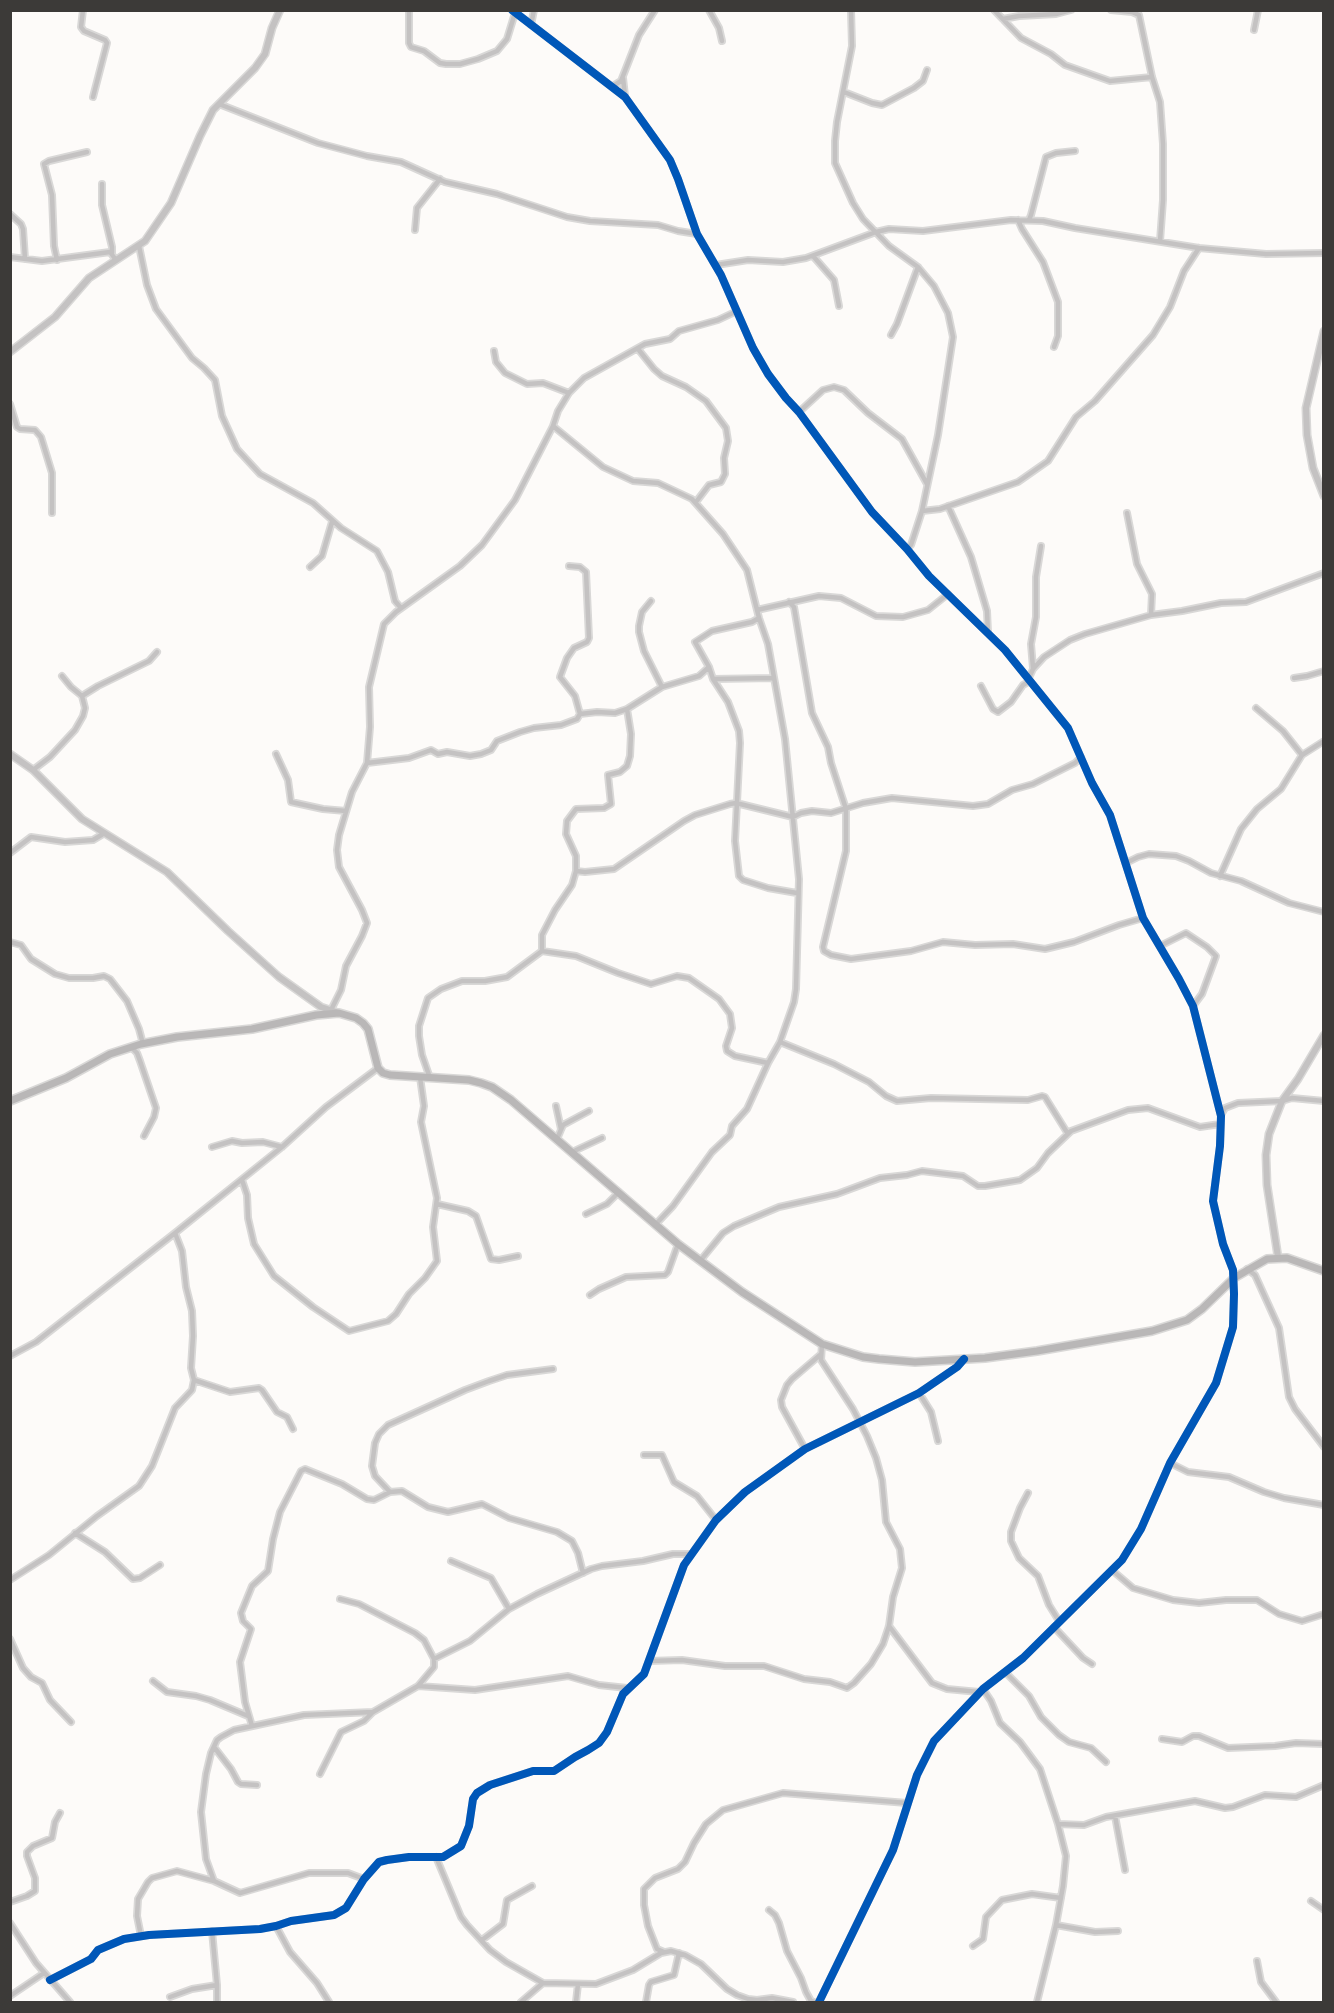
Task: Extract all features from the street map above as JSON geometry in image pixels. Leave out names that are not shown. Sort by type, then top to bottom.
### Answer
[{"type":"main road","points":[[10,1101],[66,1078],[110,1054],[142,1044],[177,1037],[252,1029],[316,1015],[339,1013],[356,1018],[368,1029],[378,1068],[383,1073],[469,1080],[492,1088],[511,1100],[678,1244],[742,1292],[822,1344],[863,1357],[915,1362],[964,1359],[1036,1351],[1172,1326],[1187,1320],[1234,1278],[1267,1259],[1278,1257],[1300,1261],[1323,1271]]},
{"type":"street","points":[[83,10],[81,27],[84,31],[107,43],[93,97]]},
{"type":"street","points":[[10,352],[55,316],[89,278],[114,256],[139,246],[159,222],[171,203],[200,136],[219,104],[255,68],[265,54],[280,10]]},
{"type":"street","points":[[409,10],[411,47],[424,51],[440,63],[460,64],[497,51],[507,39],[513,12],[626,97]]},
{"type":"street","points":[[531,25],[534,10]]},
{"type":"street","points":[[613,86],[619,83],[623,76],[639,35],[654,13],[662,10]]},
{"type":"street","points":[[708,10],[719,28],[722,41]]},
{"type":"street","points":[[851,10],[852,46],[835,141],[836,163],[858,213],[889,246],[928,277],[942,300],[952,325],[953,337],[938,435],[922,511],[911,545],[907,549]]},
{"type":"street","points":[[994,10],[1021,38],[1074,68],[1110,81],[1152,77]]},
{"type":"street","points":[[1004,19],[1056,14],[1071,10]]},
{"type":"street","points":[[1111,10],[1139,15],[1152,77],[1160,102],[1163,144],[1160,241]]},
{"type":"street","points":[[1254,30],[1258,10]]},
{"type":"street","points":[[844,92],[882,105],[914,88],[923,81],[927,70]]},
{"type":"street","points":[[623,76],[623,90],[626,97],[670,160],[697,234],[716,265],[763,367],[872,512],[929,576],[988,633],[1068,728],[1092,783],[1110,815],[1143,918],[1193,1006],[1221,1116]]},
{"type":"street","points":[[219,104],[318,143],[400,162],[453,184],[498,194],[567,217],[590,221],[658,225],[697,234]]},
{"type":"street","points":[[1029,220],[1046,157],[1056,153],[1075,151]]},
{"type":"street","points":[[57,260],[54,246],[52,195],[44,164],[87,152]]},
{"type":"street","points":[[415,230],[417,208],[440,179]]},
{"type":"street","points":[[102,184],[102,205],[114,256]]},
{"type":"street","points":[[10,214],[23,229],[25,259]]},
{"type":"street","points":[[1018,220],[1043,262],[1058,302],[1058,336],[1054,347]]},
{"type":"street","points":[[716,265],[748,260],[783,262],[813,256],[889,229],[923,231],[1018,220],[1199,248],[1266,254],[1323,252]]},
{"type":"street","points":[[139,246],[147,285],[156,309],[187,352],[215,381],[222,416],[237,449],[260,474],[313,503],[332,522],[380,555],[388,572],[395,600],[401,608]]},
{"type":"street","points":[[922,511],[948,506],[1018,482],[1048,460],[1076,417],[1095,401],[1150,340],[1170,307],[1184,271],[1199,248]]},
{"type":"street","points":[[10,257],[57,260],[105,253],[114,256]]},
{"type":"street","points":[[813,256],[834,280],[839,306]]},
{"type":"street","points":[[891,335],[918,267]]},
{"type":"street","points":[[331,1011],[342,990],[346,966],[362,936],[366,923],[362,909],[349,888],[337,860],[338,843],[352,792],[367,763],[370,727],[369,687],[384,624],[401,608],[454,570],[482,545],[520,492],[553,426],[558,411],[569,393],[584,378],[645,344],[670,339],[679,331],[718,320],[737,311]]},
{"type":"street","points":[[1323,332],[1306,408],[1307,435],[1313,468],[1323,496]]},
{"type":"street","points":[[638,349],[662,376],[686,387],[706,401],[726,429],[728,441],[724,458],[725,474],[722,482],[709,485],[696,502]]},
{"type":"street","points":[[494,351],[496,362],[505,373],[527,384],[543,383],[569,393]]},
{"type":"street","points":[[799,412],[824,390],[834,387],[844,390],[868,413],[902,439],[927,484]]},
{"type":"street","points":[[10,404],[17,427],[35,430],[40,437],[52,473],[52,513]]},
{"type":"street","points":[[553,426],[603,467],[633,481],[657,483],[696,502],[723,534],[743,564],[768,644],[785,739],[798,873],[794,1002],[780,1042],[747,1109],[732,1126],[730,1135],[712,1152],[673,1206],[656,1224]]},
{"type":"street","points":[[948,506],[972,557],[987,610],[988,633]]},
{"type":"street","points":[[1127,513],[1136,559],[1152,594],[1151,615]]},
{"type":"street","points":[[310,567],[322,556],[332,522]]},
{"type":"street","points":[[1033,669],[1030,644],[1036,616],[1036,577],[1041,546]]},
{"type":"street","points":[[367,763],[409,758],[431,750],[438,754],[470,756],[481,754],[491,750],[497,741],[534,728],[561,725],[577,719],[580,714],[575,696],[560,677],[567,658],[574,648],[587,642],[589,638],[586,572],[580,567],[569,566]]},
{"type":"street","points":[[981,686],[993,709],[998,712],[1011,702],[1044,657],[1070,640],[1151,615],[1221,603],[1246,602],[1323,573]]},
{"type":"street","points":[[757,610],[819,596],[848,601],[876,616],[895,617],[921,613],[948,594]]},
{"type":"street","points":[[651,601],[640,619],[639,632],[644,651],[662,687]]},
{"type":"street","points":[[789,602],[794,607],[812,713],[828,747],[846,809],[846,851],[823,947],[824,951],[831,955],[860,959],[911,951],[943,942],[975,945],[1013,944],[1045,949],[1074,942],[1143,918]]},
{"type":"street","points":[[759,618],[752,622],[712,631],[695,642],[709,667],[712,679],[728,702],[739,731],[735,841],[736,863],[740,879],[797,894]]},
{"type":"street","points":[[82,696],[149,661],[157,652]]},
{"type":"street","points":[[580,714],[615,713],[662,687],[693,679],[709,667]]},
{"type":"street","points":[[1294,678],[1323,671]]},
{"type":"street","points":[[33,770],[50,757],[80,724],[86,708],[82,696],[62,676]]},
{"type":"street","points":[[712,679],[774,678]]},
{"type":"street","points":[[542,951],[542,935],[572,885],[576,870],[576,856],[566,834],[567,821],[576,809],[604,808],[610,804],[608,775],[620,772],[627,766],[630,756],[631,734],[627,708]]},
{"type":"street","points":[[1256,708],[1283,731],[1302,755]]},
{"type":"street","points":[[1220,876],[1242,829],[1257,809],[1281,789],[1302,755],[1323,741]]},
{"type":"street","points":[[10,754],[33,770],[82,819],[102,834],[167,872],[279,977],[321,1007],[339,1013]]},
{"type":"street","points":[[276,754],[288,780],[291,802],[346,811]]},
{"type":"street","points":[[576,870],[585,872],[614,869],[695,815],[736,803],[793,817],[812,811],[831,813],[863,803],[892,798],[973,806],[988,804],[1012,790],[1033,784],[1082,757]]},
{"type":"street","points":[[10,853],[31,837],[65,842],[93,840],[102,834]]},
{"type":"street","points":[[1126,863],[1149,854],[1168,855],[1190,861],[1201,869],[1220,876],[1241,881],[1289,903],[1323,912]]},
{"type":"street","points":[[1160,946],[1186,933],[1216,956],[1202,994],[1193,1006]]},
{"type":"street","points":[[10,942],[21,945],[31,960],[55,974],[69,978],[104,976],[110,979],[127,1001],[139,1029],[142,1044],[140,1061]]},
{"type":"street","points":[[430,1078],[422,1055],[419,1036],[419,1026],[428,998],[441,989],[462,981],[484,981],[507,977],[542,951],[576,956],[618,974],[651,984],[677,976],[689,978],[719,999],[730,1014],[732,1028],[726,1051],[735,1056],[768,1063]]},
{"type":"street","points":[[1278,1257],[1269,1210],[1266,1155],[1269,1134],[1282,1101],[1298,1079],[1323,1035]]},
{"type":"street","points":[[780,1042],[834,1064],[897,1101],[931,1098],[1028,1100],[1042,1096],[1045,1097],[1068,1134]]},
{"type":"street","points":[[131,1047],[137,1053],[156,1108],[144,1136]]},
{"type":"street","points":[[10,1356],[36,1342],[176,1233],[282,1147],[326,1107],[378,1068]]},
{"type":"street","points":[[242,1180],[247,1195],[251,1235],[271,1272],[313,1307],[349,1331],[392,1319],[409,1294],[435,1267],[437,1257],[433,1227],[437,1204],[436,1189],[421,1122],[424,1106],[420,1077]]},
{"type":"street","points":[[769,1910],[778,1923],[787,1951],[806,1992],[811,2001],[817,2002],[823,1996],[893,1850],[907,1803],[926,1754],[934,1741],[981,1690],[1023,1658],[1113,1571],[1141,1529],[1170,1463],[1216,1383],[1233,1327],[1233,1270],[1216,1221],[1213,1201],[1220,1146],[1221,1116],[1225,1108],[1251,1101],[1282,1101],[1292,1098],[1323,1101]]},
{"type":"street","points":[[556,1106],[561,1129]]},
{"type":"street","points":[[700,1261],[723,1233],[734,1226],[778,1208],[837,1194],[880,1178],[922,1171],[963,1176],[978,1186],[1020,1180],[1036,1168],[1048,1153],[1078,1127],[1137,1108],[1148,1108],[1200,1127],[1220,1124]]},
{"type":"street","points":[[557,1139],[566,1122],[589,1111]]},
{"type":"street","points":[[572,1152],[602,1138]]},
{"type":"street","points":[[212,1147],[232,1141],[263,1142],[282,1147]]},
{"type":"street","points":[[586,1214],[607,1204],[619,1192]]},
{"type":"street","points":[[437,1204],[468,1211],[476,1216],[491,1259],[499,1260],[518,1256]]},
{"type":"street","points":[[10,1580],[49,1555],[75,1533],[131,1493],[147,1477],[171,1416],[180,1401],[192,1390],[194,1380],[190,1368],[194,1336],[192,1311],[186,1287],[182,1251],[176,1233]]},
{"type":"street","points":[[590,1295],[626,1277],[665,1275],[678,1244]]},
{"type":"street","points":[[1247,1269],[1255,1275],[1280,1328],[1290,1397],[1295,1409],[1323,1447]]},
{"type":"street","points":[[805,1449],[782,1407],[781,1400],[792,1379],[818,1359],[822,1344]]},
{"type":"street","points":[[649,1661],[682,1660],[725,1665],[764,1666],[804,1679],[830,1682],[847,1688],[876,1657],[889,1626],[893,1597],[902,1568],[902,1557],[898,1543],[890,1533],[886,1522],[879,1468],[867,1436],[820,1355]]},
{"type":"street","points":[[50,1980],[63,1971],[91,1959],[98,1950],[141,1936],[260,1929],[342,1912],[364,1879],[379,1862],[443,1857],[461,1846],[469,1826],[473,1799],[483,1788],[533,1771],[554,1772],[599,1743],[612,1724],[627,1688],[644,1674],[684,1564],[716,1520],[745,1492],[805,1449],[919,1393],[957,1367],[964,1359]]},
{"type":"street","points":[[390,1492],[375,1476],[372,1466],[375,1443],[379,1434],[388,1425],[489,1381],[507,1375],[553,1369]]},
{"type":"street","points":[[194,1380],[230,1392],[259,1388],[277,1412],[287,1417],[293,1429]]},
{"type":"street","points":[[919,1393],[931,1412],[938,1442]]},
{"type":"street","points":[[644,1455],[662,1455],[675,1484],[698,1496],[716,1520]]},
{"type":"street","points":[[1170,1463],[1188,1472],[1229,1477],[1274,1495],[1323,1505]]},
{"type":"street","points":[[252,1726],[248,1716],[240,1662],[251,1629],[243,1621],[241,1613],[252,1586],[268,1571],[278,1519],[301,1471],[308,1469],[342,1484],[367,1499],[374,1500],[390,1492],[402,1491],[437,1511],[448,1512],[482,1504],[509,1518],[557,1532],[572,1541],[578,1552],[583,1573]]},
{"type":"street","points":[[1028,1493],[1011,1532],[1011,1541],[1019,1558],[1038,1576],[1049,1605],[1059,1621]]},
{"type":"street","points":[[75,1533],[105,1552],[135,1579],[160,1565]]},
{"type":"street","points":[[434,1659],[476,1637],[509,1609],[583,1573],[611,1564],[643,1561],[673,1554],[691,1554]]},
{"type":"street","points":[[451,1561],[491,1578],[509,1609]]},
{"type":"street","points":[[1113,1571],[1133,1588],[1173,1600],[1199,1603],[1257,1600],[1279,1614],[1302,1621],[1323,1614]]},
{"type":"street","points":[[320,1774],[341,1731],[364,1721],[373,1712],[418,1686],[434,1667],[434,1659],[424,1640],[415,1633],[359,1604],[340,1599]]},
{"type":"street","points":[[889,1626],[932,1683],[947,1689],[981,1690],[991,1701],[1000,1723],[1020,1742],[1040,1769],[1066,1856],[1056,1925],[1037,2002]]},
{"type":"street","points":[[1054,1627],[1083,1658],[1092,1664]]},
{"type":"street","points":[[10,1639],[23,1668],[31,1677],[42,1683],[50,1700],[71,1722]]},
{"type":"street","points":[[1005,1672],[1029,1696],[1041,1717],[1059,1735],[1069,1742],[1091,1748],[1106,1762]]},
{"type":"street","points":[[418,1686],[475,1690],[568,1676],[599,1685],[627,1688]]},
{"type":"street","points":[[153,1681],[167,1692],[210,1700],[248,1716]]},
{"type":"street","points":[[214,1881],[206,1859],[201,1812],[206,1774],[217,1740],[226,1734],[252,1726],[304,1716],[373,1712]]},
{"type":"street","points":[[1162,1739],[1182,1742],[1193,1736],[1199,1736],[1228,1748],[1296,1743],[1323,1744]]},
{"type":"street","points":[[214,1747],[238,1782],[257,1785]]},
{"type":"street","points":[[1058,1824],[1084,1825],[1115,1816],[1195,1801],[1225,1808],[1233,1807],[1265,1795],[1296,1797],[1323,1785]]},
{"type":"street","points":[[793,2002],[778,1998],[758,2000],[737,1995],[727,1989],[700,1964],[679,1953],[660,1951],[648,1926],[644,1889],[655,1878],[678,1869],[685,1862],[706,1824],[723,1810],[783,1793],[907,1803]]},
{"type":"street","points":[[10,1902],[35,1891],[35,1878],[27,1852],[33,1846],[52,1838],[55,1822],[60,1813]]},
{"type":"street","points":[[1115,1816],[1125,1870]]},
{"type":"street","points":[[435,1857],[461,1917],[490,1950],[543,1983],[603,1982],[633,1970],[664,1952]]},
{"type":"street","points":[[141,1936],[137,1916],[138,1899],[152,1878],[182,1871],[214,1881],[240,1893],[309,1873],[348,1873],[364,1879]]},
{"type":"street","points":[[482,1940],[505,1921],[507,1900],[532,1886]]},
{"type":"street","points":[[973,1946],[983,1939],[986,1917],[1002,1900],[1032,1894],[1061,1898]]},
{"type":"street","points":[[1311,1901],[1323,1910]]},
{"type":"street","points":[[10,1923],[44,1973],[70,2002]]},
{"type":"street","points":[[1056,1925],[1095,1932],[1118,1931]]},
{"type":"street","points":[[276,1926],[290,1952],[317,1983],[329,2002]]},
{"type":"street","points":[[212,1931],[217,2002]]},
{"type":"street","points":[[653,1958],[655,1944]]},
{"type":"street","points":[[646,2002],[651,1982],[674,1975],[679,1953]]},
{"type":"street","points":[[1257,1960],[1261,1982],[1276,2002]]},
{"type":"street","points":[[10,1996],[44,1973]]},
{"type":"street","points":[[521,2002],[543,1983]]},
{"type":"street","points":[[576,2002],[578,1984]]},
{"type":"street","points":[[170,1997],[192,1989],[217,1985]]},
{"type":"street","points":[[823,1996],[826,2002]]},
{"type":"cycle path","points":[[512,10],[625,97],[670,160],[697,234],[721,275],[753,348],[768,374],[799,412],[872,512],[929,576],[1005,650],[1068,728],[1092,783],[1110,815],[1143,918],[1193,1006],[1221,1116],[1220,1146],[1213,1201],[1223,1244],[1233,1270],[1234,1294],[1233,1327],[1216,1383],[1170,1463],[1141,1529],[1122,1560],[1023,1658],[983,1689],[934,1741],[917,1775],[893,1850],[819,2002]]},
{"type":"cycle path","points":[[50,1980],[91,1959],[98,1950],[124,1939],[149,1935],[260,1929],[291,1921],[334,1915],[346,1908],[364,1879],[379,1862],[409,1857],[443,1857],[461,1846],[469,1826],[473,1799],[477,1793],[490,1785],[533,1771],[554,1771],[599,1743],[607,1732],[623,1694],[644,1674],[684,1565],[716,1520],[745,1492],[805,1449],[919,1393],[957,1367],[964,1359]]}]
